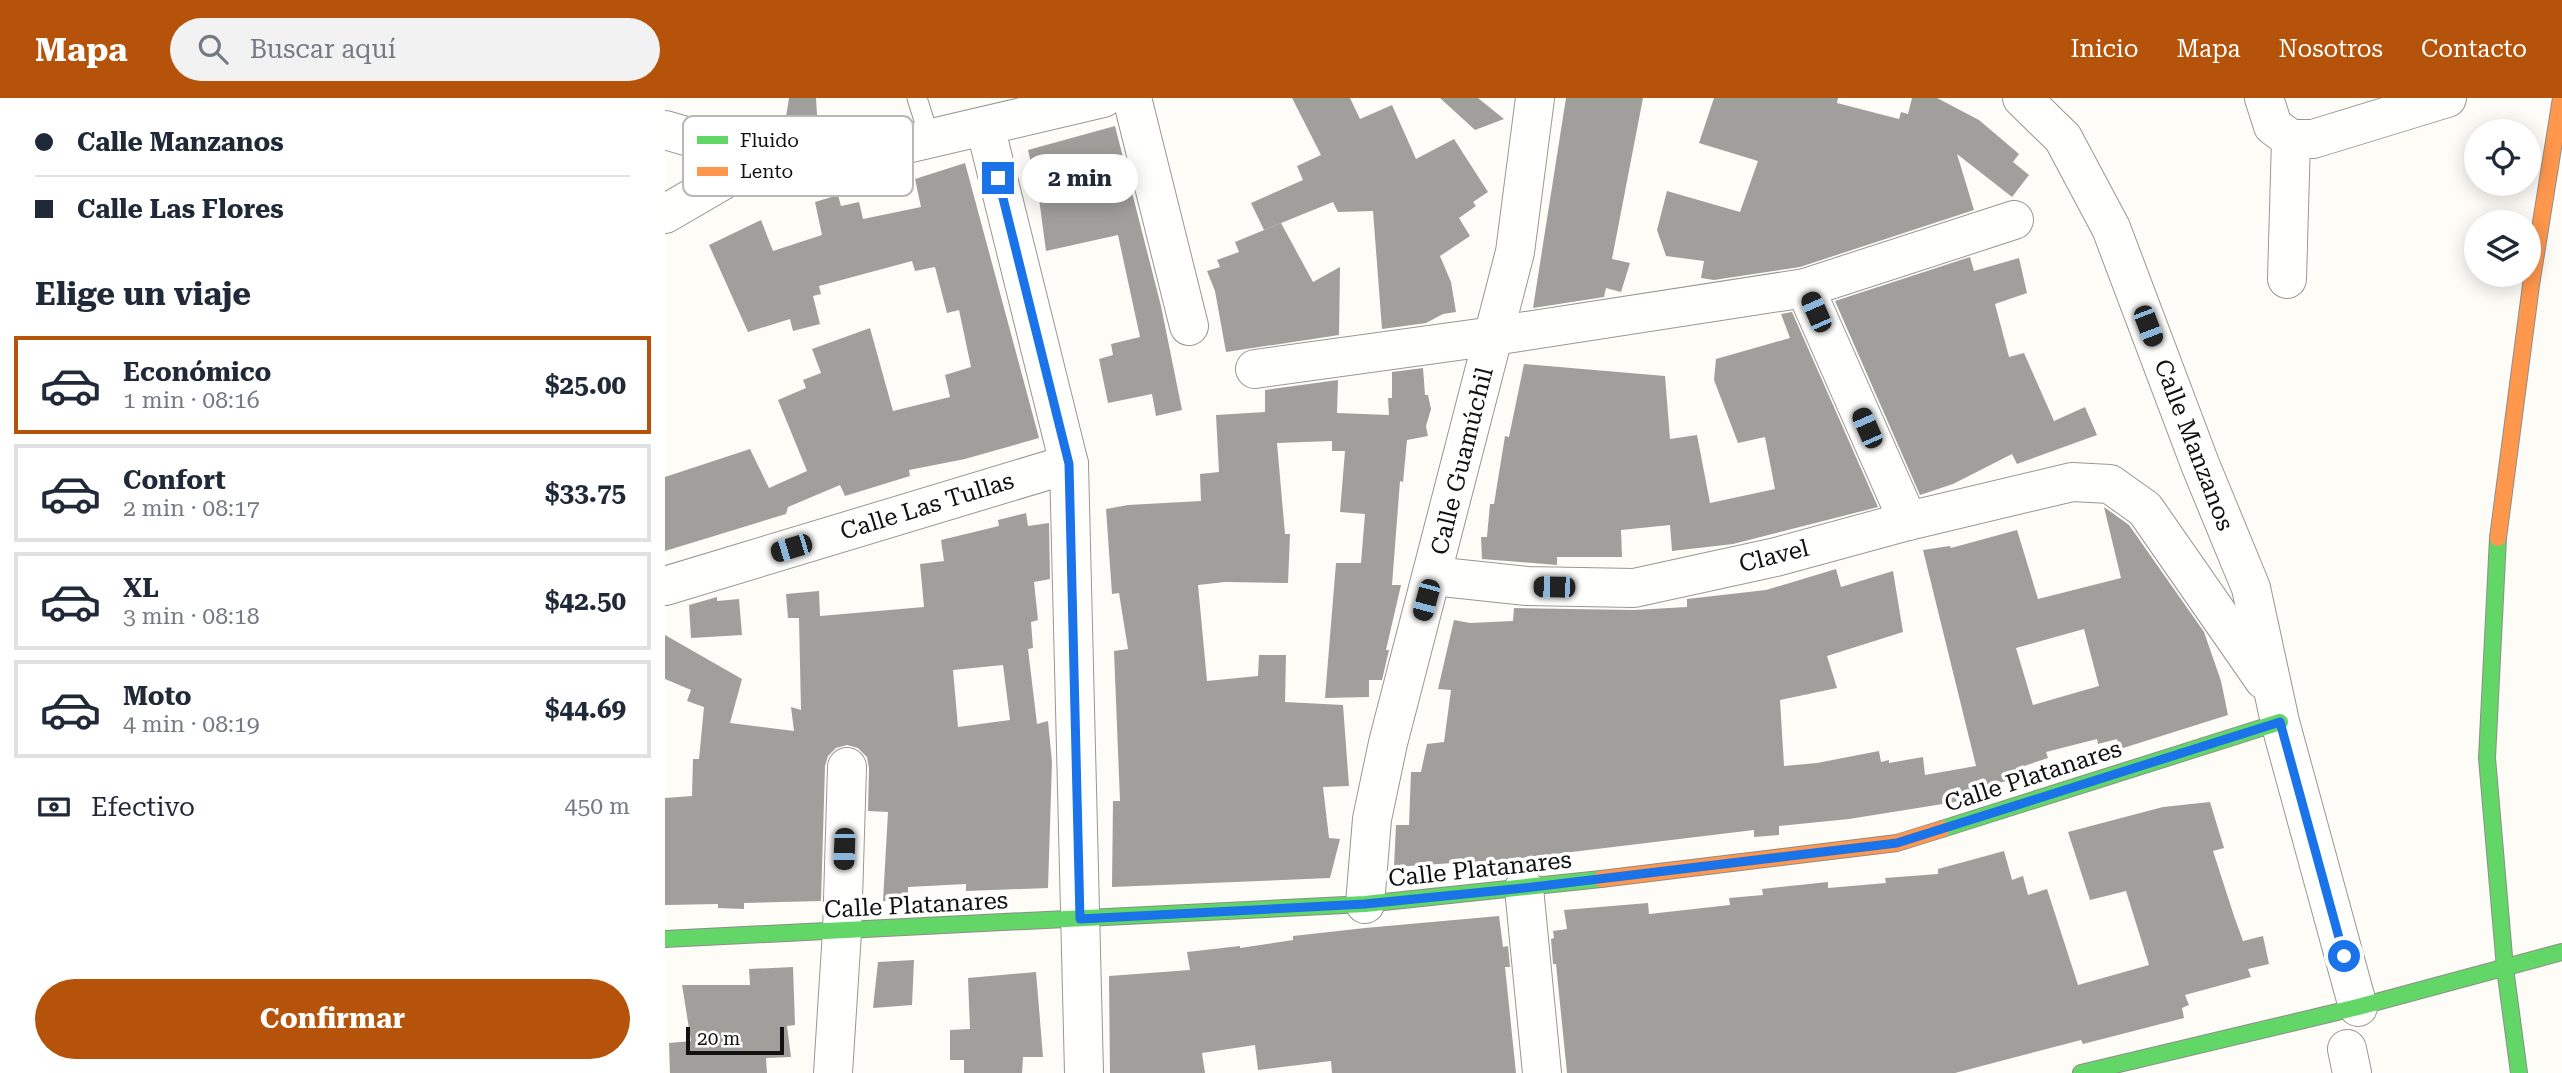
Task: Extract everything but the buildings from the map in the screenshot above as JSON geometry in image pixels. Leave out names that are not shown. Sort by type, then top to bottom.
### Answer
[{"type":"street","points":[[913,143],[1103,98]]},
{"type":"street","points":[[1132,98],[1189,326]]},
{"type":"street","name":"Calle Guamúchil","points":[[1365,904],[1372,819],[1388,743],[1515,252],[1535,98]]},
{"type":"street","name":"Calle Manzanos","points":[[2022,98],[2063,138],[2111,228],[2200,464],[2251,588],[2278,709],[2358,1007]]},
{"type":"street","points":[[2264,98],[2273,126],[2291,139],[2313,138],[2447,98]]},
{"type":"street","points":[[2519,1073],[2505,968],[2487,758],[2499,521],[2531,285],[2561,98]]},
{"type":"street","points":[[985,126],[1069,464],[1083,1073]]},
{"type":"street","points":[[665,131],[683,136]]},
{"type":"street","points":[[2287,279],[2291,139]]},
{"type":"street","points":[[665,214],[696,196]]},
{"type":"street","points":[[1255,369],[1494,337],[1805,288],[2014,220]]},
{"type":"street","points":[[1805,288],[1908,521]]},
{"type":"street","name":"Calle Las Tullas","points":[[665,586],[1069,464]]},
{"type":"street","name":"Clavel","points":[[1433,576],[1527,586],[1635,588],[1776,557],[1908,521],[2073,482],[2111,484]]},
{"type":"street","name":"Calle Manzanos","points":[[2111,484],[2145,509],[2278,709]]},
{"type":"street","name":"Calle Platanares","points":[[665,939],[1365,904],[1524,888],[1897,843],[2278,709]]},
{"type":"street","points":[[833,1073],[842,932],[846,767]]},
{"type":"street","points":[[1524,888],[1542,1073]]},
{"type":"street","points":[[2081,1073],[2358,1007],[2562,952]]},
{"type":"lane","points":[[917,98],[930,139]]},
{"type":"traffic: fast","points":[[2498,538],[2487,758],[2505,968],[2519,1073]]},
{"type":"traffic: fast","points":[[1942,829],[2280,722]]},
{"type":"traffic: fast","points":[[665,939],[1365,904],[1601,879]]},
{"type":"traffic: fast","points":[[2081,1073],[2358,1007],[2562,952]]},
{"type":"traffic: slow","points":[[2498,538],[2531,285],[2561,98]]},
{"type":"traffic: slow","points":[[1601,879],[1897,843],[1942,829]]},
{"type":"route","points":[[998,178],[1069,464],[1080,919],[1365,904],[1524,888],[1897,843],[2280,722],[2344,956]]}]
